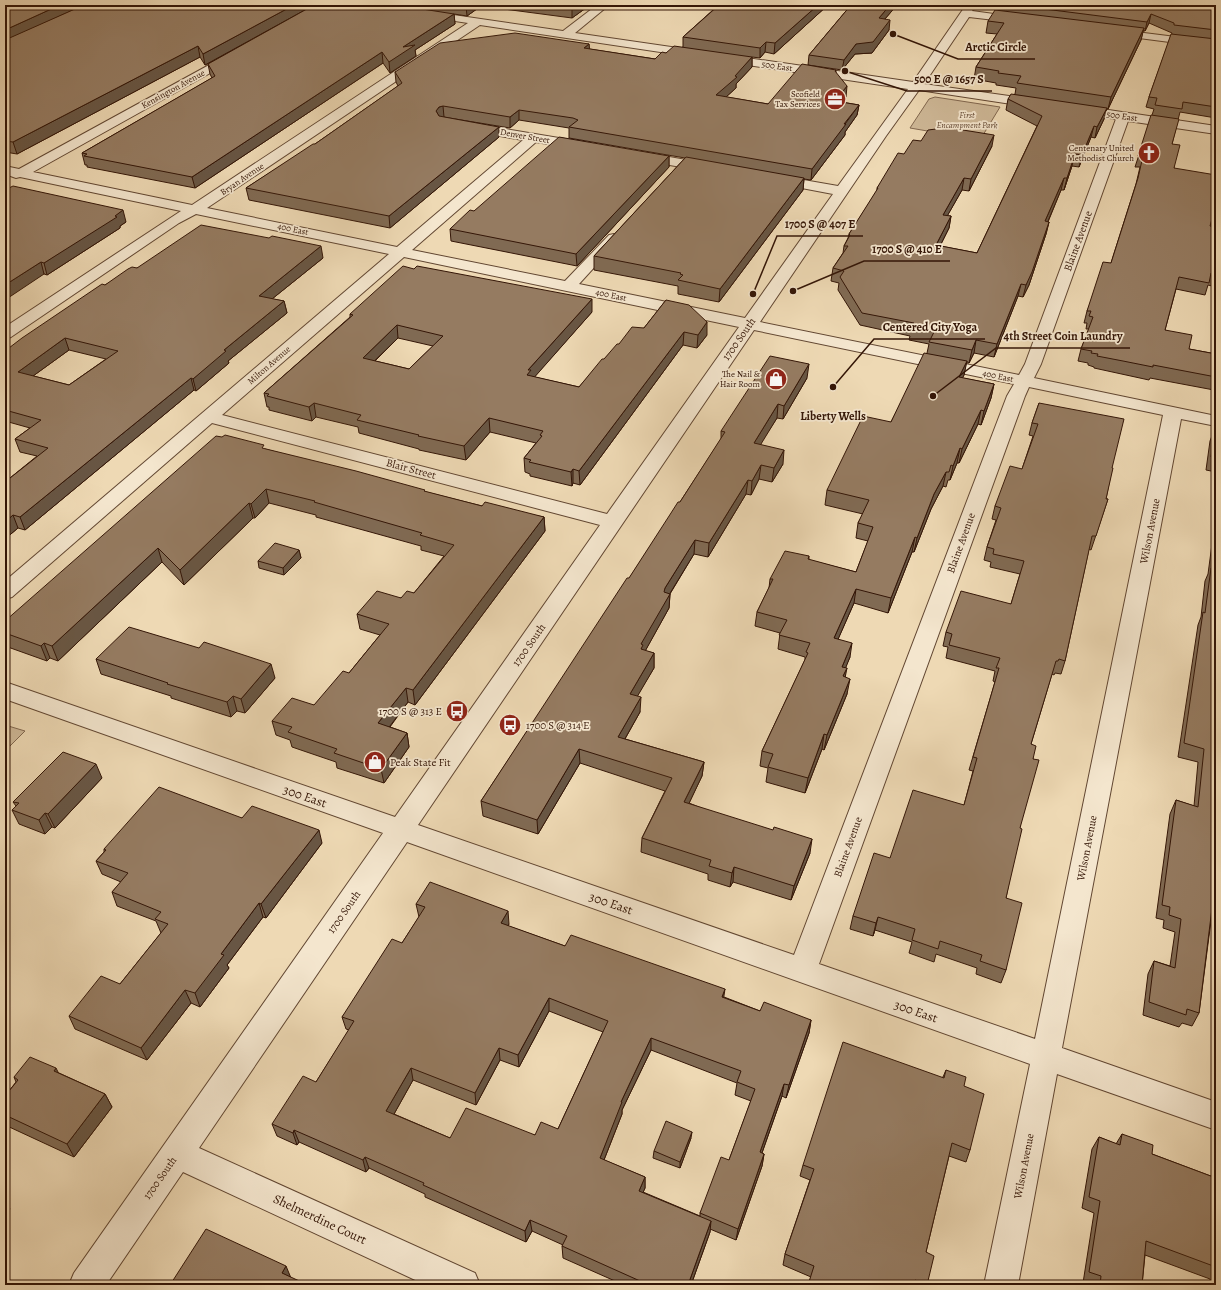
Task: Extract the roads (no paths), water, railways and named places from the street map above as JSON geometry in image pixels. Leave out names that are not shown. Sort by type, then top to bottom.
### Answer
[{"type":"street","points":[[565,35],[604,5]]},
{"type":"street","points":[[969,9],[1030,21]]},
{"type":"street","name":"1700 South","points":[[86,1285],[841,191],[969,9]]},
{"type":"street","name":"500 East","points":[[416,13],[1046,105]]},
{"type":"street","name":"Bryan Avenue","points":[[5,334],[174,220],[209,201],[478,22]]},
{"type":"street","points":[[1100,30],[1216,46]]},
{"type":"street","name":"Kensington Avenue","points":[[6,181],[17,180],[21,173],[245,49]]},
{"type":"street","name":"500 East","points":[[1061,107],[1216,130]]},
{"type":"street","name":"Blaine Avenue","points":[[802,971],[1016,396],[1033,364],[1123,116]]},
{"type":"street","name":"Denver Street","points":[[459,125],[596,149]]},
{"type":"street","name":"Milton Avenue","points":[[5,592],[533,138]]},
{"type":"street","points":[[627,154],[678,168],[721,170]]},
{"type":"street","name":"400 East","points":[[5,170],[1216,421]]},
{"type":"street","points":[[759,177],[841,191]]},
{"type":"street","points":[[569,286],[626,225]]},
{"type":"street","name":"Wilson Avenue","points":[[1001,1285],[1174,412]]},
{"type":"street","name":"Blair Street","points":[[208,417],[613,522]]},
{"type":"street","name":"300 East","points":[[5,690],[1216,1116]]},
{"type":"street","name":"Shelmerdine Court","points":[[177,1153],[463,1285]]},
{"type":"place","name":"Arctic Circle","points":[[893,34]]},
{"type":"place","name":"500 E @ 1657 S","points":[[845,71]]},
{"type":"place","name":"Scofield Tax Services","points":[[835,99]]},
{"type":"place","name":"Centenary United Methodist Church","points":[[1149,153]]},
{"type":"place","name":"1700 S @ 410 E","points":[[793,291]]},
{"type":"place","name":"1700 S @ 407 E","points":[[753,294]]},
{"type":"place","name":"The Nail & Hair Room","points":[[776,379]]},
{"type":"place","name":"Centered City Yoga","points":[[833,387]]},
{"type":"place","name":"4th Street Coin Laundry","points":[[933,396]]},
{"type":"place","name":"1700 S @ 313 E","points":[[457,711]]},
{"type":"place","name":"1700 S @ 314 E","points":[[510,725]]},
{"type":"place","name":"Peak State Fit","points":[[375,762]]},
{"type":"district","name":"Liberty Wells","points":[[833,416]]},
{"type":"park label","name":"First Encampment Park","points":[[967,120]]}]
